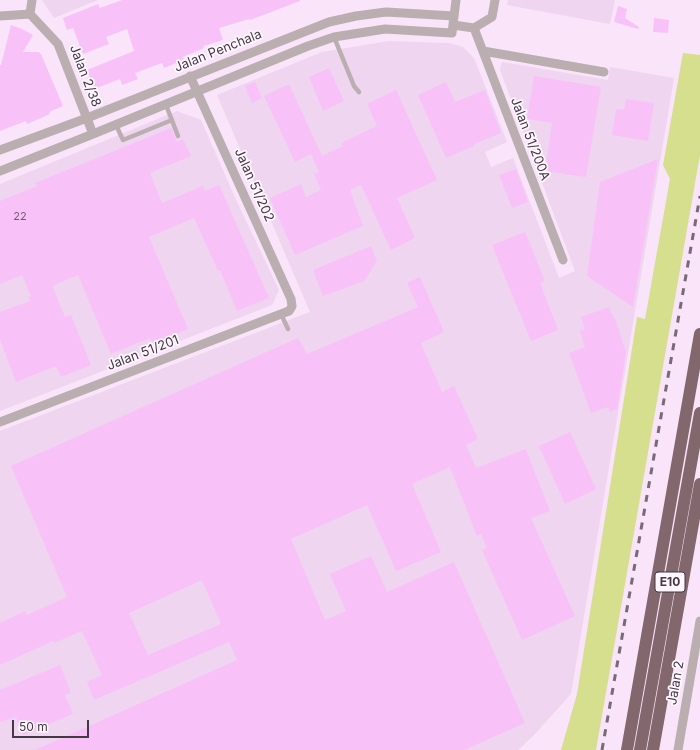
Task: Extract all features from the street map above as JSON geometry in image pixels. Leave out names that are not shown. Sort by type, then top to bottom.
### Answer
[{"type":"highway","points":[[627,750],[700,334]]},
{"type":"highway","name":"E10","points":[[640,750],[700,414]]},
{"type":"highway","name":"E10","points":[[653,750],[700,484]]},
{"type":"street","points":[[0,16],[30,14],[32,0]]},
{"type":"street","points":[[452,29],[456,0]]},
{"type":"street","points":[[0,171],[166,105],[308,46],[334,37],[385,29],[474,28],[492,17],[495,0]]},
{"type":"street","name":"Jalan Penchala","points":[[0,150],[87,118],[329,22],[356,16],[386,12],[454,16]]},
{"type":"street","name":"Jalan 2/38","points":[[30,14],[58,44],[93,134]]},
{"type":"street","name":"Jalan 51/200A","points":[[474,28],[563,260]]},
{"type":"street","points":[[483,51],[604,72]]},
{"type":"street","name":"Jalan 51/202","points":[[190,76],[282,278],[291,299],[292,306]]},
{"type":"street","name":"Jalan 51/201","points":[[0,422],[289,311],[292,306]]},
{"type":"street","name":"Jalan 2","points":[[678,750],[697,659],[700,620]]},
{"type":"lane","points":[[334,37],[354,86],[359,92]]},
{"type":"lane","points":[[166,105],[178,136]]},
{"type":"lane","points":[[116,125],[123,140],[172,120]]},
{"type":"lane","points":[[281,314],[288,329]]},
{"type":"shaded area","points":[[42,0],[98,0],[54,18]]},
{"type":"shaded area","points":[[508,0],[615,0],[610,24],[507,5]]},
{"type":"shaded area","points":[[389,41],[449,43],[463,47],[474,58],[507,142],[485,152],[491,167],[513,158],[559,278],[575,271],[500,70],[502,62],[608,80],[610,67],[674,78],[571,694],[535,734],[518,750],[0,750],[0,431],[310,312],[217,95],[322,52]]},
{"type":"shaded area","points":[[177,111],[201,120],[237,202],[279,290],[272,305],[0,411],[0,184]]},
{"type":"green space","points":[[683,53],[700,55],[700,155],[596,750],[561,750],[577,694],[637,317],[645,319],[670,179],[663,165]]},
{"type":"building","points":[[122,0],[300,1],[250,20],[249,19],[219,28],[223,40],[203,46],[204,48],[183,57],[184,60],[164,68],[162,63],[135,73],[138,79],[122,85],[120,79],[94,89],[87,70],[134,51],[127,29],[106,37],[109,44],[83,54],[73,28],[67,30],[63,18],[98,4],[100,8]]},
{"type":"building","points":[[618,6],[627,9],[625,18],[639,27],[638,29],[614,22]]},
{"type":"building","points":[[654,18],[669,20],[668,33],[653,32]]},
{"type":"building","points":[[11,25],[33,35],[23,52],[38,52],[41,54],[63,106],[49,112],[50,114],[27,124],[26,121],[0,131],[0,65]]},
{"type":"building","points":[[329,68],[344,101],[323,111],[309,77]]},
{"type":"building","points":[[534,76],[601,87],[586,177],[545,171],[552,123],[527,119]]},
{"type":"building","points":[[255,82],[262,98],[252,103],[245,86]]},
{"type":"building","points":[[446,82],[455,102],[485,90],[501,133],[446,158],[418,95]]},
{"type":"building","points":[[289,84],[322,156],[343,146],[341,143],[377,126],[367,104],[396,90],[437,180],[397,198],[415,238],[391,250],[361,185],[350,190],[363,226],[295,255],[270,198],[301,184],[306,197],[321,190],[314,174],[319,172],[311,154],[295,162],[264,96]]},
{"type":"building","points":[[626,99],[654,103],[648,141],[612,135],[616,109],[624,110]]},
{"type":"building","points":[[171,128],[177,142],[183,139],[191,156],[150,173],[162,203],[203,186],[205,191],[219,185],[269,298],[237,311],[220,270],[218,271],[194,218],[149,237],[188,329],[153,344],[150,338],[111,354],[78,275],[52,286],[65,317],[71,315],[91,365],[61,377],[56,366],[16,382],[0,339],[0,312],[30,301],[28,297],[31,296],[22,275],[0,284],[0,201],[37,186],[35,183]]},
{"type":"building","points":[[658,159],[633,307],[587,276],[600,182]]},
{"type":"building","points":[[516,169],[528,202],[512,208],[499,175]]},
{"type":"building","points":[[525,232],[545,281],[540,283],[558,330],[531,341],[492,245]]},
{"type":"building","points":[[371,246],[377,261],[364,281],[323,296],[313,270]]},
{"type":"building","points":[[420,277],[444,332],[421,343],[442,392],[454,386],[478,439],[466,445],[476,468],[526,450],[550,511],[531,518],[575,616],[522,640],[482,550],[487,548],[481,534],[477,536],[450,467],[412,484],[441,552],[396,571],[367,505],[291,539],[325,620],[346,611],[330,574],[371,556],[387,592],[454,562],[525,723],[464,750],[35,750],[237,660],[229,642],[94,700],[87,682],[102,675],[82,631],[54,643],[53,641],[0,665],[0,623],[25,611],[27,615],[67,597],[11,466],[298,338],[307,354],[418,307],[407,283]],"holes":[[[202,580],[221,624],[148,655],[129,613]]]},
{"type":"building","points":[[609,307],[614,319],[615,318],[626,352],[617,409],[610,412],[608,407],[591,413],[569,353],[585,347],[580,331],[585,329],[581,317]]},
{"type":"building","points":[[570,432],[596,489],[565,504],[539,446]]},
{"type":"building","points":[[60,665],[71,693],[65,695],[73,714],[23,735],[16,717],[0,722],[0,690]]},
{"type":"railway","points":[[602,750],[700,196]]}]
